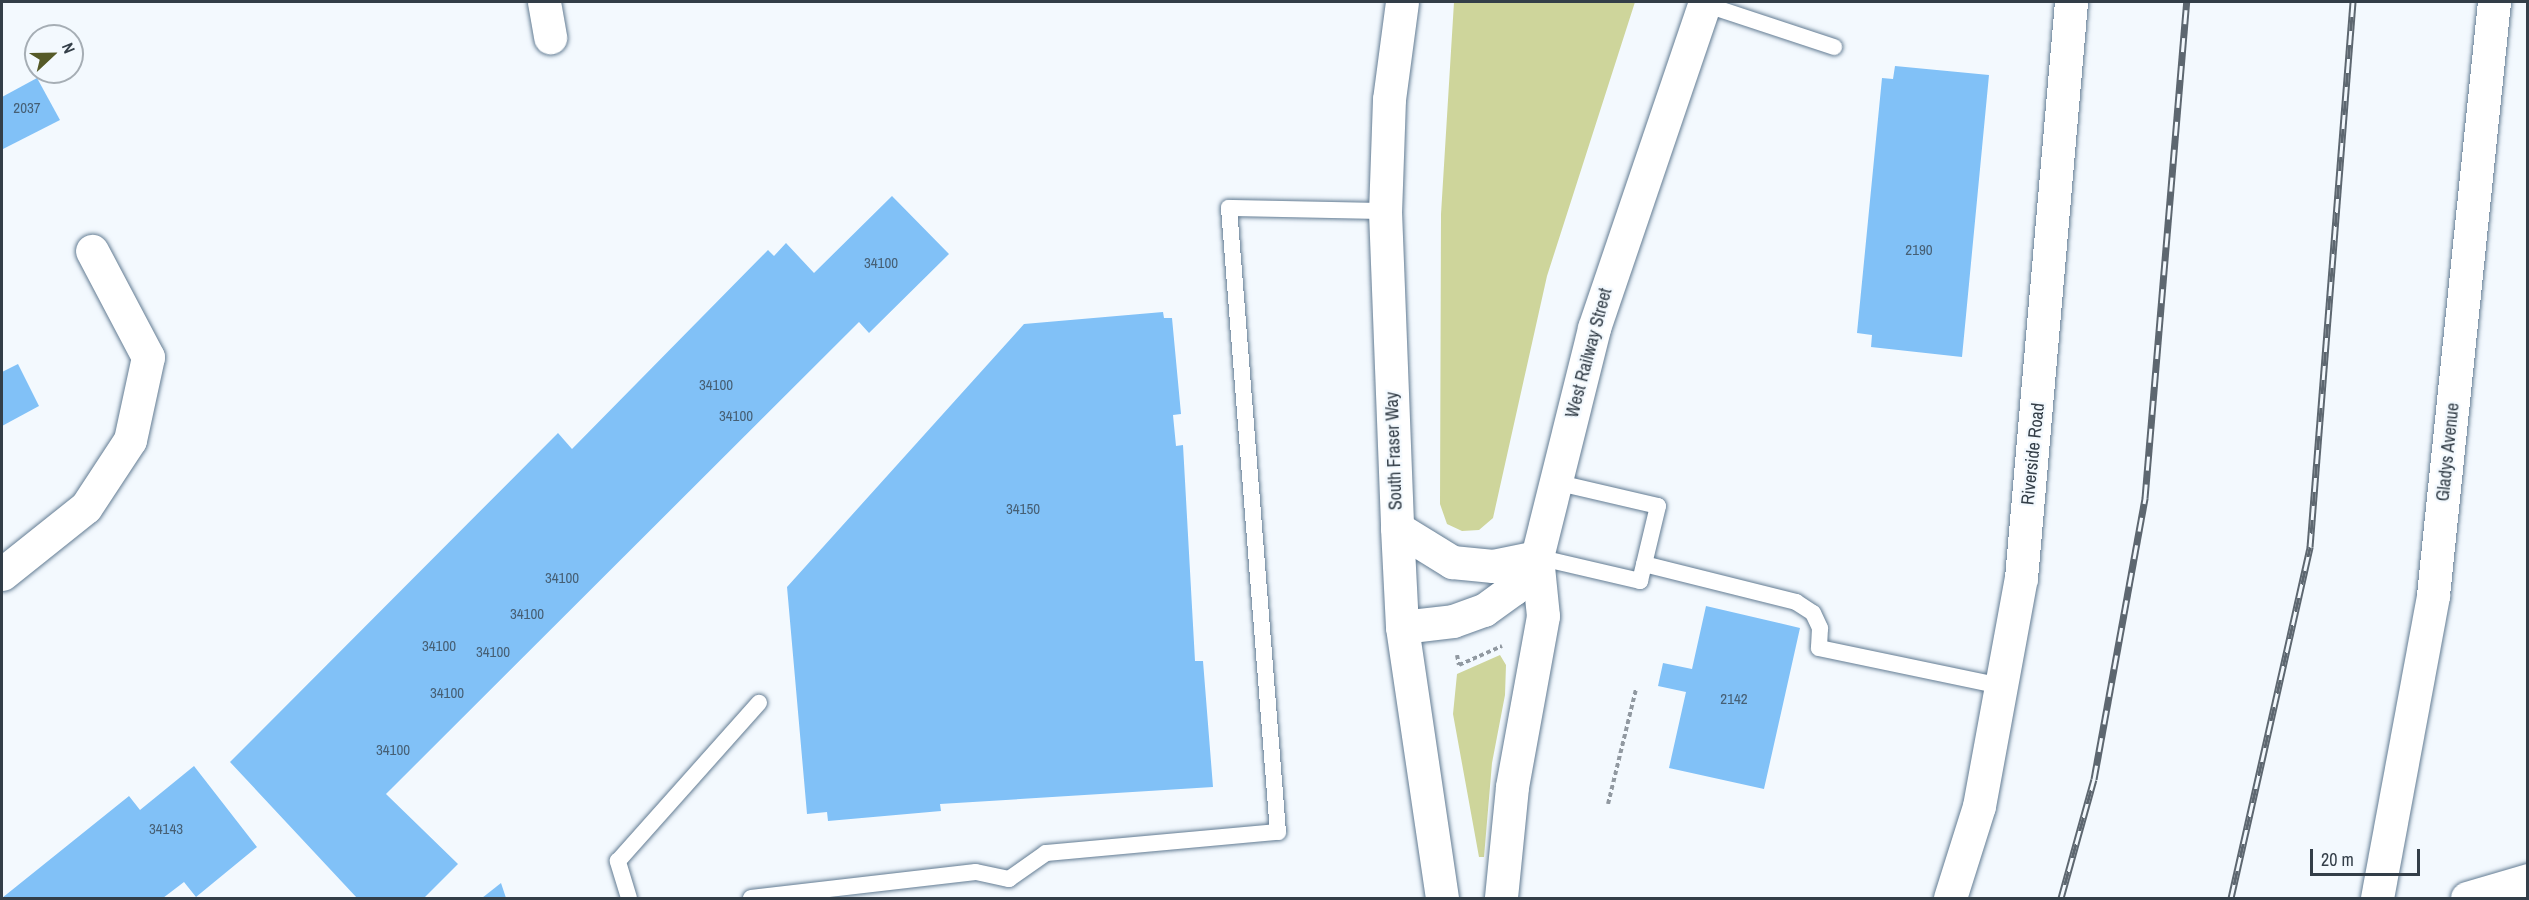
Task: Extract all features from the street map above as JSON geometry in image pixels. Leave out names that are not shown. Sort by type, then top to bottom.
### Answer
[{"type":"street","points":[[544,2],[550,37]]},
{"type":"street","name":"South Fraser Way","points":[[1402,2],[1389,99],[1386,211],[1397,528],[1402,627],[1442,898]]},
{"type":"street","name":"Riverside Road","points":[[1950,898],[1979,806],[2001,686],[2027,520],[2072,2]]},
{"type":"street","name":"Gladys Avenue","points":[[2380,898],[2433,595],[2494,2]]},
{"type":"street","name":"West Railway Street","points":[[1402,627],[1453,621],[1484,610],[1513,589],[1537,557],[1594,328],[1704,3]]},
{"type":"street","points":[[2,574],[86,507],[130,440],[147,357],[92,251]]},
{"type":"street","points":[[1397,528],[1452,562],[1493,566],[1537,557],[1543,616],[1512,787],[1502,898]]},
{"type":"street","points":[[2467,898],[2528,879]]},
{"type":"lane","points":[[1704,3],[1834,47]]},
{"type":"lane","points":[[752,898],[976,872],[1010,879],[1046,853],[1278,832],[1229,208],[1386,211]]},
{"type":"lane","points":[[1537,557],[1640,581],[1658,506],[1555,482]]},
{"type":"lane","points":[[1644,564],[1796,602],[1813,613],[1820,628],[1819,648],[2001,686]]},
{"type":"lane","points":[[629,898],[618,861],[759,704]]},
{"type":"path","points":[[1608,804],[1636,689]]},
{"type":"green space","points":[[1454,2],[1635,2],[1547,276],[1493,518],[1479,530],[1462,531],[1447,524],[1440,504],[1441,214]]},
{"type":"green space","points":[[1500,655],[1506,665],[1505,695],[1492,763],[1484,857],[1479,857],[1453,714],[1457,674]]},
{"type":"building","points":[[1895,66],[1989,75],[1962,357],[1871,347],[1872,335],[1857,333],[1882,78],[1893,79]]},
{"type":"building","points":[[26,84],[40,84],[60,120],[3,149],[2,97]]},
{"type":"building","points":[[892,196],[949,254],[869,333],[859,322],[386,794],[458,864],[424,898],[357,898],[230,762],[558,433],[572,449],[768,250],[774,256],[786,243],[814,273]]},
{"type":"building","points":[[1163,312],[1164,318],[1172,318],[1181,414],[1173,415],[1176,446],[1183,445],[1195,661],[1203,661],[1213,787],[940,804],[941,811],[828,821],[827,812],[807,814],[787,587],[1024,324]]},
{"type":"building","points":[[18,364],[39,406],[2,426],[2,372]]},
{"type":"building","points":[[1706,606],[1800,628],[1764,789],[1669,768],[1686,692],[1658,686],[1663,663],[1692,669]]},
{"type":"building","points":[[194,766],[257,847],[196,897],[184,882],[163,898],[2,898],[129,796],[140,810]]},
{"type":"building","points":[[501,883],[506,898],[482,898]]},
{"type":"railway","points":[[2061,898],[2094,779],[2145,498],[2187,2]]},
{"type":"railway","points":[[2231,898],[2310,547],[2353,2]]}]
